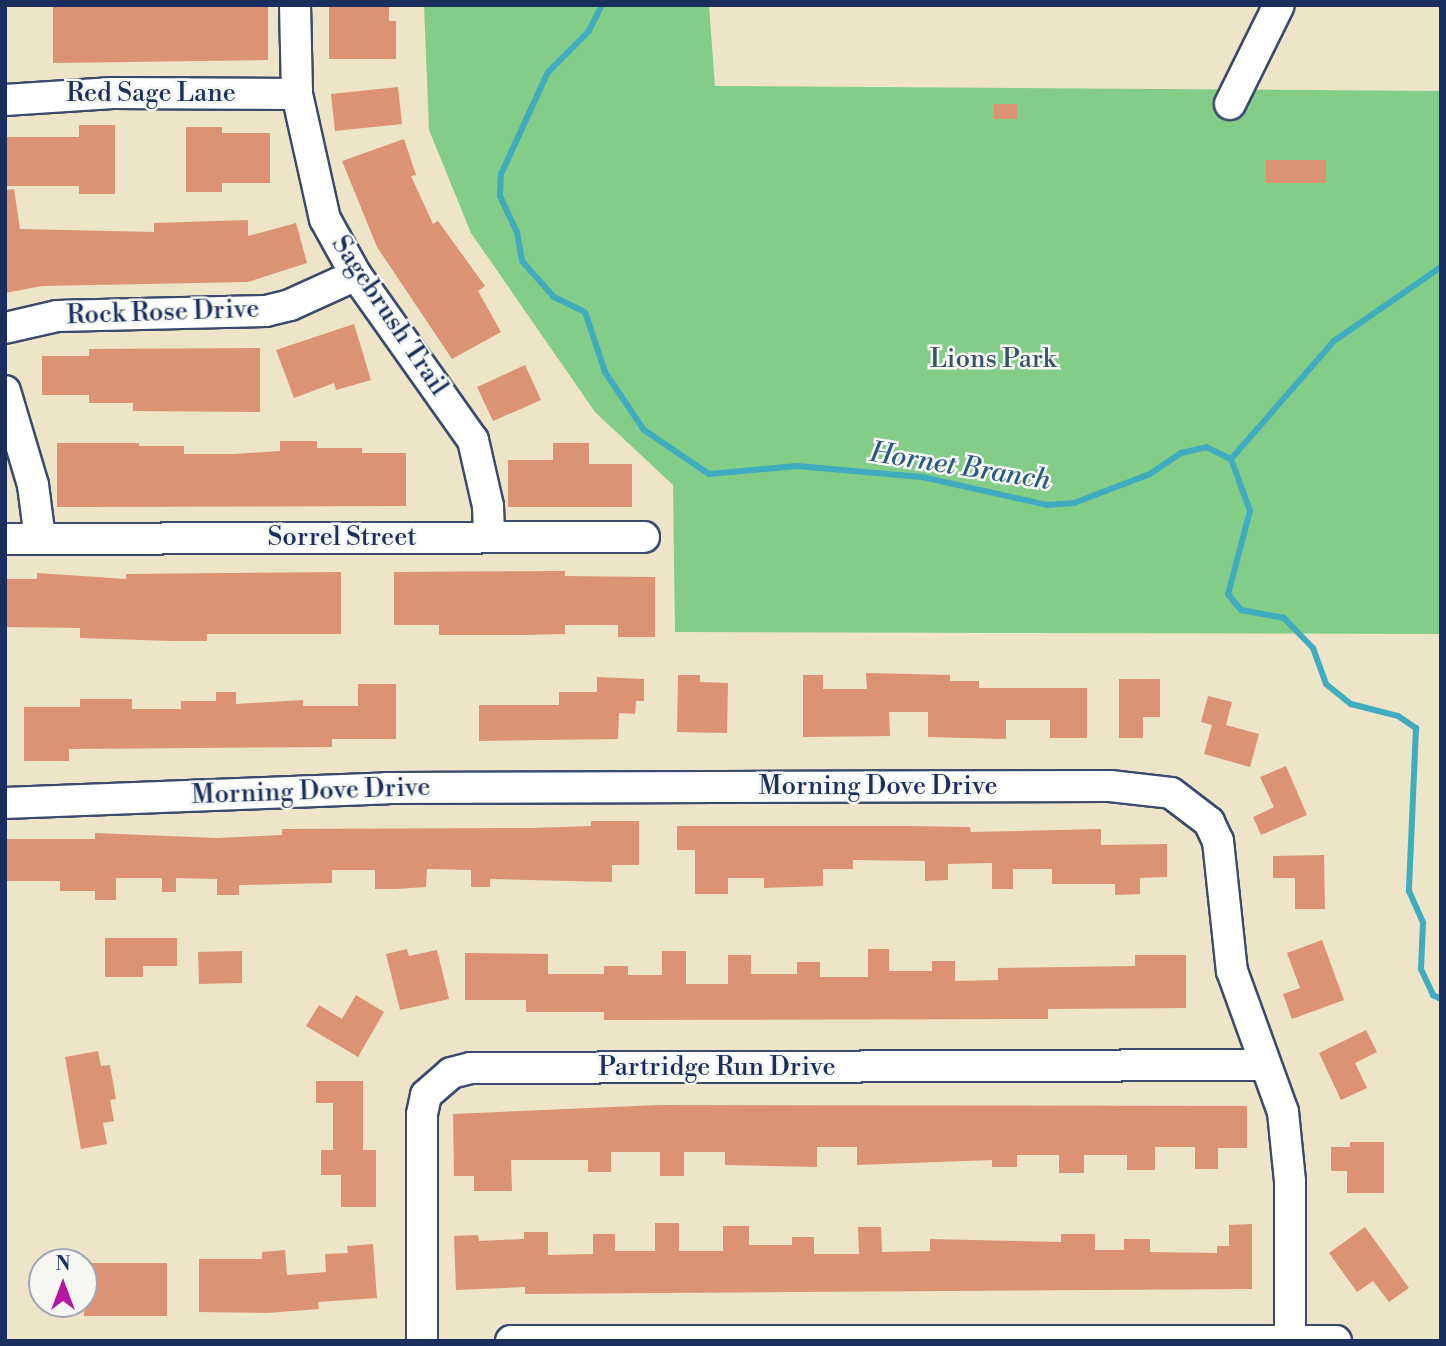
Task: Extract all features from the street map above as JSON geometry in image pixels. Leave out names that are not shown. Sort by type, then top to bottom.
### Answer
[{"type":"street","name":"Sagebrush Trail","points":[[295,5],[297,94],[325,219],[356,275],[473,440],[488,506],[489,537]]},
{"type":"street","points":[[1230,104],[1279,5]]},
{"type":"street","name":"Red Sage Lane","points":[[5,100],[113,93],[297,94]]},
{"type":"street","name":"Rock Rose Drive","points":[[5,328],[57,316],[266,311],[290,305],[356,275]]},
{"type":"street","points":[[5,391],[33,485],[40,539]]},
{"type":"street","name":"Sorrel Street","points":[[5,539],[644,537]]},
{"type":"street","name":"Morning Dove Drive","points":[[5,803],[387,788],[1110,786],[1171,793],[1209,822],[1218,841],[1232,971],[1264,1065],[1275,1087],[1289,1139],[1290,1340]]},
{"type":"street","name":"Partridge Run Drive","points":[[422,1341],[422,1114],[426,1095],[451,1073],[485,1068],[1264,1065]]},
{"type":"street","points":[[511,1341],[1336,1341]]},
{"type":"green space","name":"Lions Park","points":[[424,5],[709,5],[715,86],[1441,91],[1441,634],[675,632],[673,485],[595,412],[471,233],[429,130]]},
{"type":"building","points":[[53,5],[268,5],[268,60],[53,63]]},
{"type":"building","points":[[329,5],[389,5],[389,21],[396,21],[396,59],[329,59]]},
{"type":"building","points":[[398,87],[402,124],[335,131],[331,94]]},
{"type":"building","points":[[994,104],[1017,104],[1017,119],[994,119]]},
{"type":"building","points":[[79,125],[115,125],[115,194],[79,194],[79,186],[5,186],[5,137],[79,137]]},
{"type":"building","points":[[186,127],[222,127],[222,133],[270,133],[270,183],[222,183],[222,192],[186,192]]},
{"type":"building","points":[[404,139],[416,175],[411,176],[433,224],[438,221],[485,286],[478,291],[501,332],[452,359],[377,247],[342,161]]},
{"type":"building","points":[[1266,160],[1326,160],[1326,183],[1266,183]]},
{"type":"building","points":[[14,189],[20,229],[154,232],[154,223],[248,220],[248,236],[296,223],[307,263],[248,282],[42,286],[5,293],[5,190]]},
{"type":"building","points":[[354,324],[371,380],[336,390],[334,383],[294,398],[276,350]]},
{"type":"building","points":[[260,348],[260,412],[133,411],[133,403],[89,403],[89,395],[42,395],[42,356],[89,356],[89,349]]},
{"type":"building","points":[[525,365],[541,400],[493,421],[477,387]]},
{"type":"building","points":[[280,441],[317,441],[317,448],[362,448],[362,453],[406,453],[406,506],[57,507],[57,443],[139,443],[139,446],[184,446],[184,454],[234,454],[280,451]]},
{"type":"building","points":[[553,443],[589,443],[589,464],[632,464],[632,507],[508,507],[508,460],[553,460]]},
{"type":"building","points":[[565,571],[565,576],[655,577],[655,637],[618,637],[618,625],[565,625],[565,634],[439,635],[439,625],[394,625],[394,572]]},
{"type":"building","points":[[341,572],[341,634],[207,634],[207,641],[172,641],[80,638],[80,628],[5,627],[5,579],[37,579],[37,573],[126,579],[126,574]]},
{"type":"building","points":[[866,673],[950,675],[950,681],[979,681],[979,688],[1087,688],[1087,738],[1050,738],[1050,720],[1006,720],[1006,739],[928,737],[928,712],[889,712],[890,736],[803,737],[803,675],[823,675],[823,689],[867,689]]},
{"type":"building","points":[[678,675],[700,675],[700,682],[728,683],[727,733],[677,732]]},
{"type":"building","points":[[597,677],[644,679],[644,701],[636,701],[635,714],[619,713],[618,739],[479,741],[479,705],[559,705],[559,692],[597,692]]},
{"type":"building","points":[[1119,679],[1160,679],[1160,717],[1143,717],[1143,738],[1119,738]]},
{"type":"building","points":[[358,684],[396,684],[396,739],[332,739],[332,747],[69,749],[69,761],[24,761],[24,707],[80,707],[80,699],[132,699],[132,709],[181,709],[181,701],[216,701],[216,692],[236,692],[236,704],[303,700],[303,706],[358,706]]},
{"type":"building","points":[[1208,696],[1232,702],[1226,725],[1259,734],[1250,767],[1204,754],[1212,725],[1201,722]]},
{"type":"building","points":[[1286,766],[1307,815],[1261,835],[1253,817],[1274,807],[1260,777]]},
{"type":"building","points":[[591,821],[639,821],[639,865],[612,865],[612,882],[490,879],[490,887],[471,887],[471,870],[427,869],[426,887],[396,889],[375,889],[375,870],[332,870],[332,883],[239,885],[239,895],[217,895],[217,879],[176,878],[176,892],[162,892],[162,878],[116,878],[116,900],[95,900],[95,891],[60,891],[60,881],[5,881],[5,839],[95,839],[95,833],[217,838],[282,835],[282,829],[531,828],[591,826]]},
{"type":"building","points":[[677,826],[970,827],[971,832],[1101,829],[1101,845],[1167,844],[1167,877],[1140,878],[1140,894],[1115,895],[1115,884],[1052,884],[1052,869],[1013,869],[1013,889],[992,889],[992,863],[948,864],[948,880],[925,881],[925,861],[853,860],[853,869],[823,869],[823,886],[764,888],[764,878],[728,878],[728,894],[695,894],[695,850],[677,850]]},
{"type":"building","points":[[1324,855],[1325,909],[1295,909],[1295,878],[1273,878],[1273,856]]},
{"type":"building","points":[[105,938],[177,938],[177,966],[143,966],[143,977],[105,977]]},
{"type":"building","points":[[1322,940],[1344,1000],[1292,1019],[1283,994],[1300,988],[1287,953]]},
{"type":"building","points":[[407,949],[409,956],[437,950],[449,999],[400,1010],[386,954]]},
{"type":"building","points":[[868,949],[889,949],[889,971],[932,971],[932,961],[955,961],[955,981],[998,980],[998,968],[1135,966],[1135,955],[1186,955],[1186,1008],[1048,1009],[1048,1019],[604,1020],[604,1012],[526,1012],[526,1000],[465,1000],[465,953],[548,954],[548,974],[604,974],[604,966],[628,966],[628,975],[662,975],[662,951],[686,951],[686,984],[728,984],[728,955],[751,955],[751,974],[797,974],[797,962],[820,962],[820,977],[868,977]]},
{"type":"building","points":[[242,951],[242,983],[199,984],[198,952]]},
{"type":"building","points":[[356,995],[384,1012],[358,1057],[306,1026],[319,1005],[342,1019]]},
{"type":"building","points":[[1366,1030],[1377,1052],[1355,1063],[1367,1088],[1341,1100],[1319,1053]]},
{"type":"building","points":[[98,1051],[101,1066],[110,1065],[116,1099],[110,1100],[114,1121],[103,1123],[107,1144],[81,1149],[65,1057]]},
{"type":"building","points":[[316,1081],[363,1081],[363,1150],[376,1150],[376,1207],[341,1207],[341,1175],[321,1175],[321,1150],[333,1150],[333,1103],[316,1103]]},
{"type":"building","points":[[660,1105],[1247,1106],[1247,1148],[1218,1148],[1218,1169],[1195,1169],[1195,1147],[1155,1147],[1155,1170],[1127,1170],[1127,1155],[1084,1155],[1084,1173],[1059,1173],[1059,1155],[1017,1155],[1017,1167],[992,1167],[992,1160],[857,1165],[857,1147],[817,1147],[817,1167],[725,1165],[725,1152],[684,1152],[684,1176],[660,1176],[660,1152],[611,1152],[611,1172],[588,1172],[588,1160],[511,1160],[512,1191],[474,1191],[474,1176],[454,1176],[453,1114]]},
{"type":"building","points":[[1350,1142],[1384,1142],[1384,1193],[1347,1193],[1347,1171],[1331,1171],[1331,1147],[1350,1147]]},
{"type":"building","points":[[655,1223],[679,1223],[679,1251],[723,1251],[723,1226],[749,1226],[749,1245],[792,1245],[792,1237],[814,1237],[814,1254],[859,1254],[858,1227],[881,1227],[882,1252],[930,1251],[930,1239],[1061,1242],[1061,1234],[1095,1234],[1095,1250],[1124,1250],[1124,1239],[1150,1239],[1150,1252],[1217,1253],[1217,1246],[1229,1246],[1229,1225],[1252,1224],[1252,1289],[525,1294],[525,1287],[456,1290],[454,1236],[478,1235],[479,1241],[524,1239],[524,1232],[548,1232],[548,1255],[593,1254],[593,1234],[615,1234],[615,1251],[655,1251]]},
{"type":"building","points":[[1365,1227],[1409,1288],[1389,1302],[1373,1281],[1357,1292],[1329,1253]]},
{"type":"building","points":[[373,1244],[377,1298],[318,1302],[319,1309],[267,1313],[199,1312],[199,1259],[262,1259],[262,1252],[285,1250],[287,1275],[326,1272],[325,1254],[348,1253],[347,1246]]},
{"type":"building","points":[[98,1263],[167,1263],[167,1316],[98,1316]]},
{"type":"waterway","name":"Hornet Branch","points":[[602,5],[589,31],[548,72],[501,174],[500,196],[517,232],[522,261],[554,297],[585,312],[605,372],[644,430],[709,474],[797,466],[922,477],[1047,505],[1074,503],[1150,474],[1181,453],[1206,447],[1231,459],[1250,511],[1228,594],[1241,610],[1284,618],[1313,648],[1326,684],[1351,704],[1398,716],[1416,728],[1409,891],[1423,923],[1421,969],[1433,995],[1441,999]]},
{"type":"waterway","points":[[1231,459],[1334,341],[1441,267]]}]
